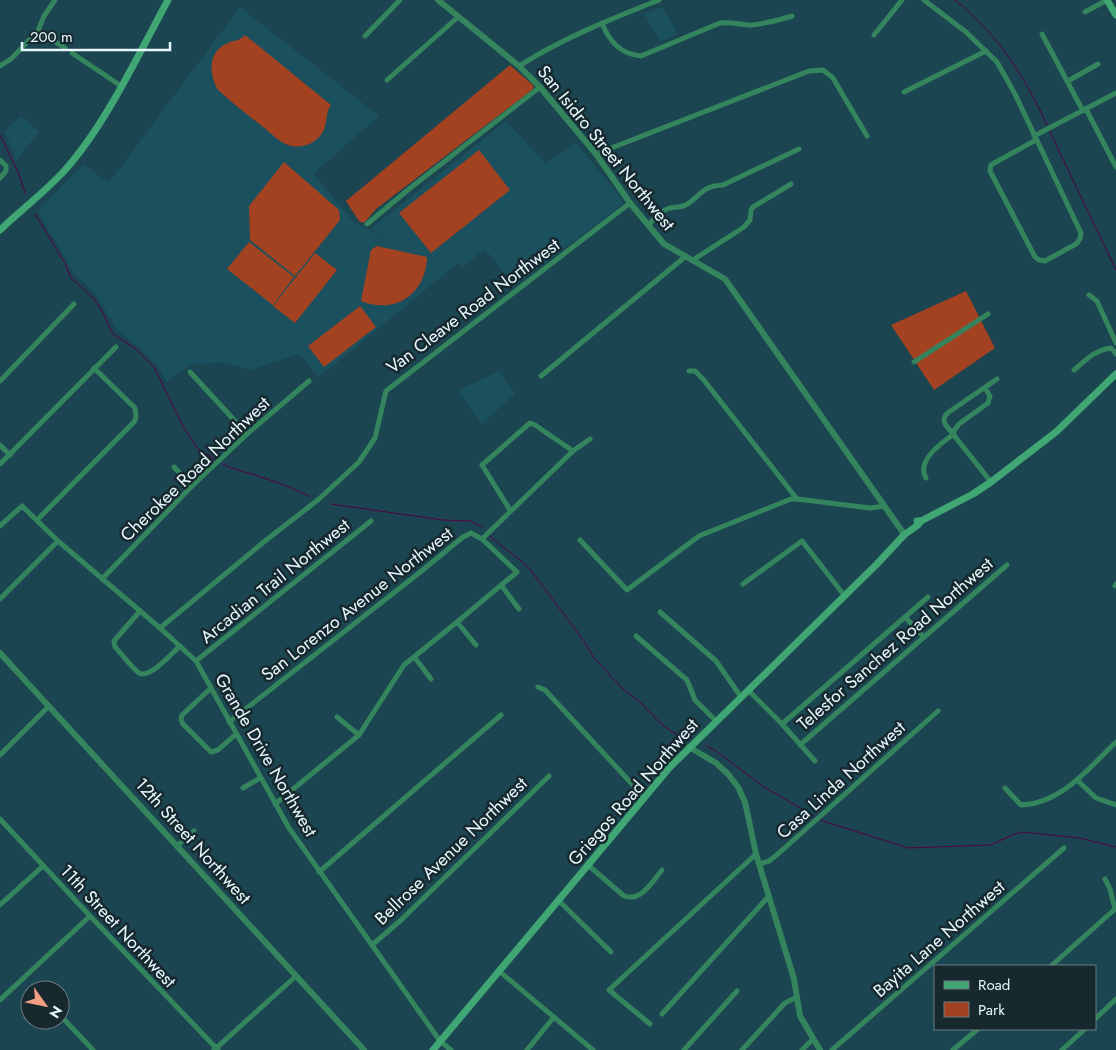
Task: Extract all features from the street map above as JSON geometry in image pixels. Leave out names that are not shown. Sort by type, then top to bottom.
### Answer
[{"type":"main road","points":[[0,230],[16,214],[37,198],[65,170],[95,129],[168,0]]},
{"type":"main road","points":[[1107,0],[1116,15]]},
{"type":"main road","name":"Griegos Road Northwest","points":[[433,1050],[644,797],[689,747],[872,568],[903,533],[916,521],[921,521],[973,494],[991,482],[1056,432],[1116,374]]},
{"type":"street","points":[[0,66],[12,59],[38,31],[44,16],[55,0]]},
{"type":"street","points":[[365,36],[400,0]]},
{"type":"street","name":"San Isidro Street Northwest","points":[[438,0],[519,66],[540,87],[596,154],[630,203],[664,244],[725,279],[903,533]]},
{"type":"street","points":[[519,66],[541,51],[602,23],[659,0]]},
{"type":"street","points":[[874,35],[902,0]]},
{"type":"street","points":[[924,0],[966,32],[997,62],[1015,94],[1035,138],[1081,233],[1080,239],[1076,244],[1045,261],[1039,260],[1035,257],[990,171],[991,166],[1035,138],[1116,93]]},
{"type":"street","points":[[1085,12],[1107,0]]},
{"type":"street","points":[[602,23],[614,45],[632,55],[641,56],[720,23],[730,22],[749,25],[777,21],[792,16]]},
{"type":"street","points":[[387,80],[458,17]]},
{"type":"street","points":[[38,31],[65,48]]},
{"type":"street","points":[[1042,34],[1116,167]]},
{"type":"street","points":[[904,92],[986,51]]},
{"type":"street","points":[[72,53],[121,86]]},
{"type":"street","points":[[1068,80],[1098,64]]},
{"type":"street","points":[[596,154],[809,70],[823,70],[833,78],[867,136]]},
{"type":"street","points":[[367,224],[540,87]]},
{"type":"street","points":[[648,225],[667,209],[682,208],[690,203],[703,190],[712,186],[723,185],[800,149]]},
{"type":"street","points":[[0,160],[6,166],[6,171],[0,178]]},
{"type":"street","points":[[693,260],[744,227],[750,220],[753,207],[791,184]]},
{"type":"street","name":"Van Cleave Road Northwest","points":[[160,628],[319,499],[360,462],[375,438],[386,390],[630,203]]},
{"type":"street","points":[[541,376],[686,256]]},
{"type":"street","points":[[1088,295],[1097,301],[1116,343]]},
{"type":"street","points":[[0,381],[74,304]]},
{"type":"street","points":[[914,362],[988,314]]},
{"type":"street","points":[[0,464],[116,347]]},
{"type":"street","points":[[1074,370],[1101,349],[1111,348],[1116,354]]},
{"type":"street","points":[[37,520],[135,421],[135,408],[94,368]]},
{"type":"street","points":[[689,371],[695,371],[704,379],[797,499]]},
{"type":"street","points":[[190,372],[247,434]]},
{"type":"street","points":[[991,482],[945,424],[944,420],[945,415],[997,379]]},
{"type":"street","name":"Cherokee Road Northwest","points":[[102,578],[192,486],[247,434],[309,381]]},
{"type":"street","points":[[926,478],[923,473],[925,464],[934,450],[953,434],[959,424],[988,403],[990,396],[985,388]]},
{"type":"street","points":[[510,510],[482,465],[530,423],[535,424],[573,451]]},
{"type":"street","name":"San Lorenzo Avenue Northwest","points":[[229,722],[463,537],[471,533],[482,539],[573,451],[590,439]]},
{"type":"street","points":[[0,445],[10,454]]},
{"type":"street","points":[[174,467],[192,486]]},
{"type":"street","points":[[580,540],[627,590],[699,536],[791,499],[870,508],[884,506]]},
{"type":"street","name":"Grande Drive Northwest","points":[[5,521],[22,506],[58,541],[196,661],[289,828],[440,1041],[451,1050]]},
{"type":"street","points":[[0,516],[5,521],[0,526]]},
{"type":"street","name":"Arcadian Trail Northwest","points":[[196,661],[371,521]]},
{"type":"street","points":[[275,804],[359,735],[404,665],[415,658],[516,572],[482,539]]},
{"type":"street","points":[[0,599],[58,541]]},
{"type":"street","points":[[743,584],[802,541],[844,595]]},
{"type":"street","name":"Telesfor Sanchez Road Northwest","points":[[800,745],[1007,565]]},
{"type":"street","points":[[501,586],[519,609]]},
{"type":"street","points":[[782,724],[928,598]]},
{"type":"street","points":[[140,611],[114,641],[115,647],[140,673],[146,674],[152,671],[180,646]]},
{"type":"street","points":[[660,612],[716,662],[741,698]]},
{"type":"street","points":[[905,617],[924,637]]},
{"type":"street","points":[[458,622],[476,645]]},
{"type":"street","points":[[636,636],[687,680],[695,700],[716,721]]},
{"type":"street","name":"12th Street Northwest","points":[[0,653],[364,1050]]},
{"type":"street","points":[[415,658],[431,680]]},
{"type":"street","points":[[538,687],[545,690],[644,797]]},
{"type":"street","points":[[211,688],[182,715],[181,720],[183,724],[211,752],[218,750],[236,734]]},
{"type":"street","points":[[749,690],[815,761]]},
{"type":"street","points":[[0,755],[49,706]]},
{"type":"street","name":"Casa Linda Northwest","points":[[759,864],[770,861],[938,711]]},
{"type":"street","points":[[319,872],[501,715]]},
{"type":"street","points":[[338,717],[359,735]]},
{"type":"street","points":[[1005,788],[1021,804],[1046,801],[1077,780],[1116,742]]},
{"type":"street","points":[[689,747],[716,763],[728,774],[738,787],[745,802],[756,854],[790,963],[800,1016],[820,1050]]},
{"type":"street","name":"Bellrose Avenue Northwest","points":[[372,945],[400,921],[549,776]]},
{"type":"street","points":[[243,788],[260,778]]},
{"type":"street","points":[[1077,780],[1096,798],[1116,804]]},
{"type":"street","name":"11th Street Northwest","points":[[0,819],[216,1049]]},
{"type":"street","points":[[178,846],[194,831]]},
{"type":"street","name":"Bayita Lane Northwest","points":[[832,1050],[1064,848]]},
{"type":"street","points":[[650,1024],[609,990],[756,854]]},
{"type":"street","points":[[588,865],[624,896],[631,898],[637,897],[643,892],[662,870]]},
{"type":"street","points":[[0,905],[43,866]]},
{"type":"street","points":[[1052,965],[1115,908],[1105,879]]},
{"type":"street","points":[[662,1014],[769,896]]},
{"type":"street","points":[[558,900],[611,952]]},
{"type":"street","points":[[0,1000],[90,916]]},
{"type":"street","points":[[499,970],[594,1050]]},
{"type":"street","points":[[216,1049],[296,976]]},
{"type":"street","points":[[684,1050],[737,991]]},
{"type":"street","points":[[742,1050],[786,1003],[797,997]]},
{"type":"street","points":[[1096,1018],[1116,999]]},
{"type":"street","points":[[527,1050],[554,1017]]},
{"type":"street","points":[[70,1026],[93,1050]]},
{"type":"street","points":[[953,1050],[977,1030]]},
{"type":"street","points":[[1062,1050],[1084,1030]]},
{"type":"street","points":[[802,1050],[813,1039]]},
{"type":"shaded area","points":[[240,7],[379,116],[313,174],[355,223],[393,242],[370,229],[506,121],[546,164],[576,142],[624,203],[515,286],[485,249],[462,267],[454,257],[448,262],[454,258],[458,263],[319,377],[299,354],[251,370],[223,362],[189,365],[167,382],[159,367],[118,331],[95,293],[75,275],[38,211],[83,164],[109,183]]},
{"type":"shaded area","points":[[662,7],[678,34],[661,41],[644,14]]},
{"type":"shaded area","points":[[21,116],[39,132],[16,160],[5,131]]},
{"type":"shaded area","points":[[499,371],[515,394],[482,424],[458,391]]},
{"type":"green space","points":[[245,35],[331,105],[323,132],[313,142],[301,146],[285,144],[218,90],[213,77],[213,58],[221,47]]},
{"type":"green space","points":[[510,65],[534,86],[532,90],[376,209],[364,223],[359,221],[346,201]]},
{"type":"green space","points":[[479,150],[510,190],[431,253],[399,213]]},
{"type":"green space","points":[[284,162],[339,210],[340,220],[295,276],[250,240],[249,206]]},
{"type":"green space","points":[[249,242],[294,277],[273,305],[227,269]]},
{"type":"green space","points":[[377,246],[427,257],[425,270],[415,291],[397,303],[374,305],[361,301],[371,250]]},
{"type":"green space","points":[[315,253],[337,270],[295,323],[273,306]]},
{"type":"green space","points":[[966,291],[995,348],[934,390],[891,325]]},
{"type":"green space","points":[[360,306],[376,327],[324,367],[308,346]]},
{"type":"waterway","points":[[955,0],[984,27],[1009,57],[1047,125]]},
{"type":"waterway","points":[[1050,132],[1116,270]]},
{"type":"waterway","points":[[0,135],[18,172],[25,193]]},
{"type":"waterway","points":[[35,214],[65,263],[71,278],[93,298],[101,309],[112,332],[136,349],[154,367],[184,428],[198,449],[216,460]]},
{"type":"waterway","points":[[223,464],[279,483],[309,496]]},
{"type":"waterway","points":[[331,504],[443,520],[471,521],[482,527]]},
{"type":"waterway","points":[[490,536],[529,568],[584,641],[594,658],[623,689],[641,703],[661,724],[687,740]]},
{"type":"waterway","points":[[706,746],[716,751],[764,787],[814,816]]},
{"type":"waterway","points":[[820,820],[908,848],[990,845],[1023,832],[1079,838],[1116,847]]}]
